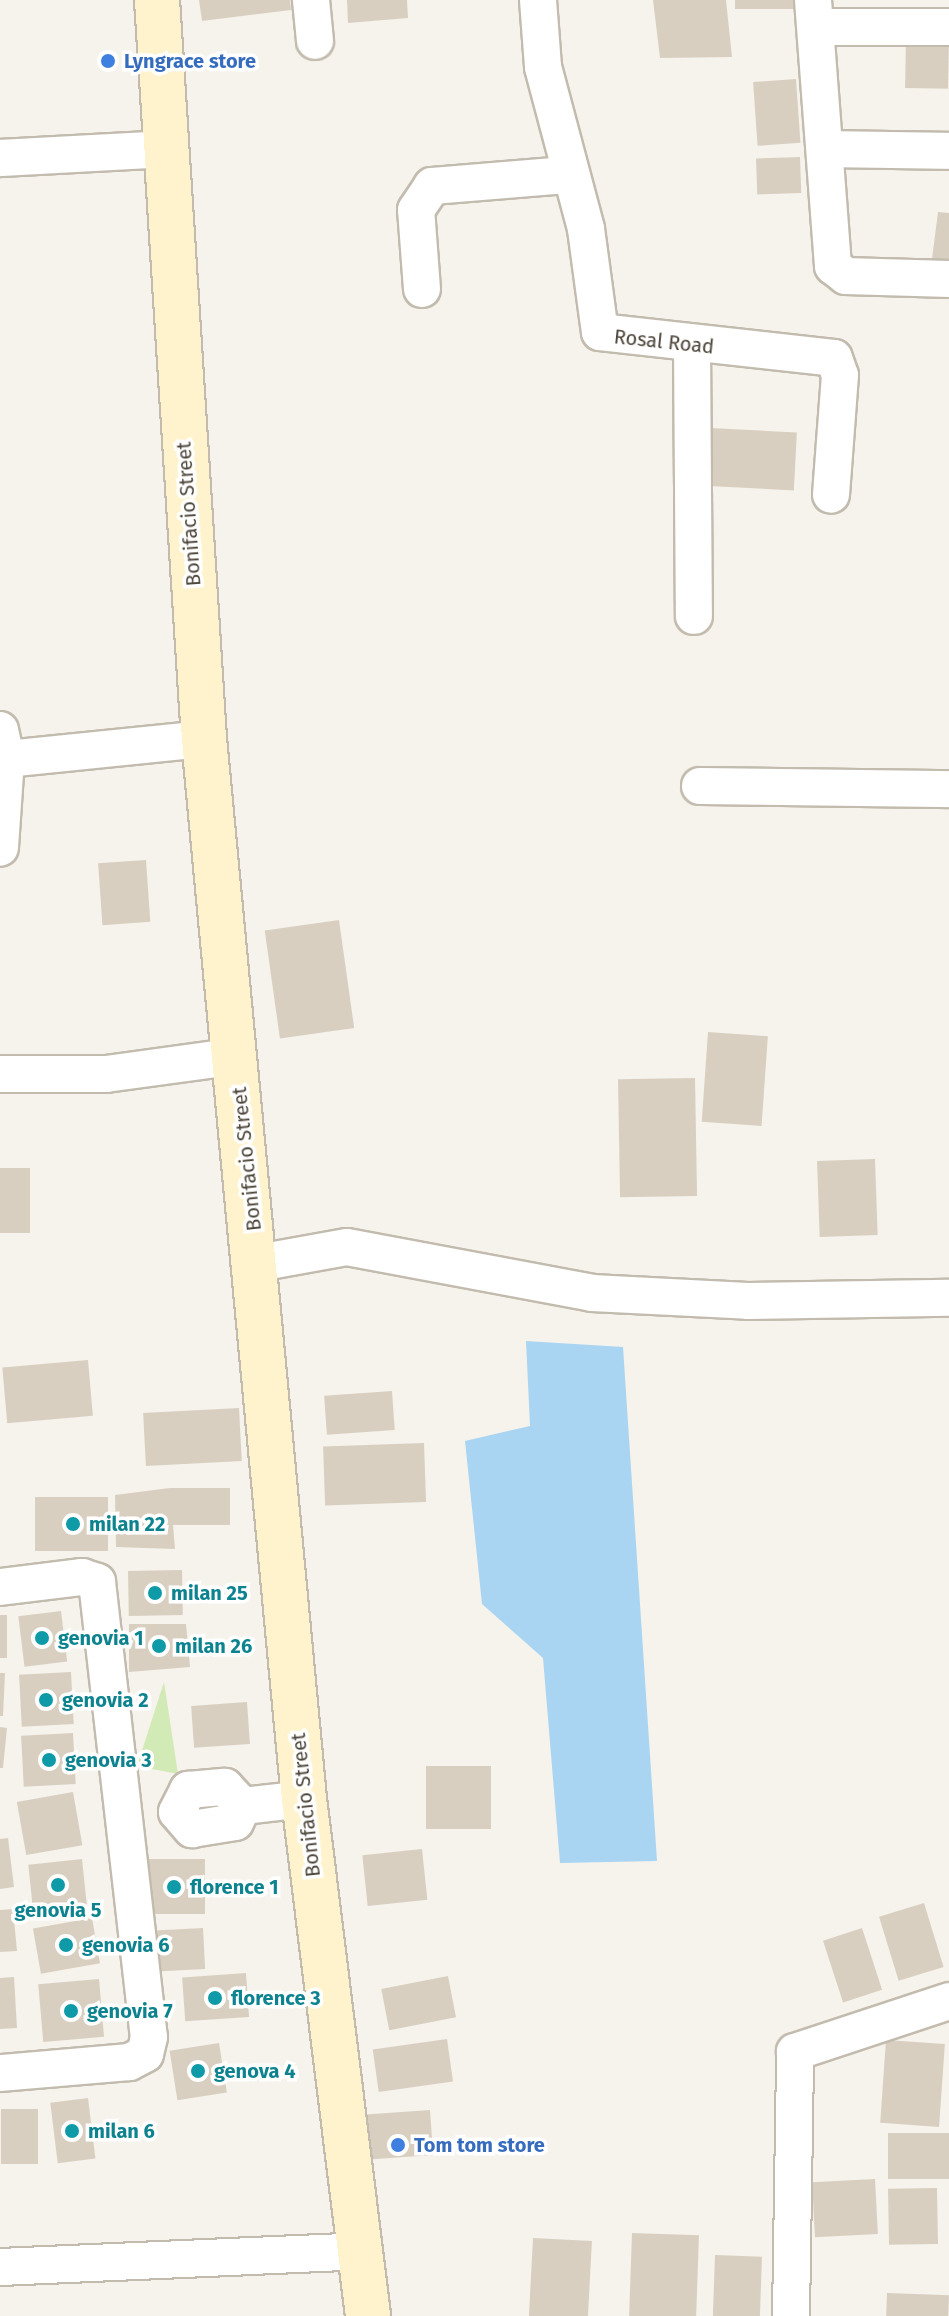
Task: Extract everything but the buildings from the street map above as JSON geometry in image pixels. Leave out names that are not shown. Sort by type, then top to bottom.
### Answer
[{"type":"street","name":"Bonifacio Street","points":[[157,0],[164,149],[204,739],[258,1263],[304,1799],[368,2316]]},
{"type":"street","points":[[311,0],[315,41]]},
{"type":"street","name":"Rosal Road","points":[[538,0],[543,67],[567,175],[586,229],[600,332],[692,345],[834,358],[840,375],[831,495]]},
{"type":"street","points":[[949,27],[814,14],[838,275],[949,279]]},
{"type":"street","points":[[0,158],[164,149]]},
{"type":"street","points":[[826,149],[949,151]]},
{"type":"street","points":[[422,289],[416,210],[432,186],[567,175]]},
{"type":"street","points":[[692,345],[694,616]]},
{"type":"street","points":[[0,848],[3,744],[204,739]]},
{"type":"street","points":[[700,786],[949,789]]},
{"type":"street","points":[[0,1074],[106,1074],[237,1056]]},
{"type":"street","points":[[258,1263],[347,1247],[592,1293],[748,1301],[949,1298]]},
{"type":"street","points":[[0,1587],[82,1577],[97,1582],[120,1819],[149,2037],[145,2054],[129,2062],[0,2073]]},
{"type":"street","points":[[120,1819],[177,1812],[192,1829],[235,1822],[243,1806],[304,1799]]},
{"type":"street","points":[[791,2316],[795,2052],[949,2001]]},
{"type":"street","points":[[0,2267],[361,2251]]},
{"type":"green space","points":[[164,1682],[178,1774],[137,1766]]},
{"type":"water","points":[[526,1341],[623,1347],[657,1861],[560,1863],[543,1658],[482,1604],[465,1441],[530,1426]]},
{"type":"place","name":"Lyngrace store","points":[[108,61]]},
{"type":"place","name":"milan 22","points":[[73,1524]]},
{"type":"place","name":"milan 25","points":[[155,1593]]},
{"type":"place","name":"genovia 1","points":[[42,1638]]},
{"type":"place","name":"milan 26","points":[[159,1646]]},
{"type":"place","name":"genovia 2","points":[[46,1700]]},
{"type":"place","name":"genovia 3","points":[[49,1760]]},
{"type":"place","name":"genovia 5","points":[[58,1885]]},
{"type":"place","name":"florence 1","points":[[174,1887]]},
{"type":"place","name":"genovia 6","points":[[66,1945]]},
{"type":"place","name":"florence 3","points":[[215,1998]]},
{"type":"place","name":"genovia 7","points":[[71,2011]]},
{"type":"place","name":"genova 4","points":[[198,2071]]},
{"type":"place","name":"milan 6","points":[[72,2131]]},
{"type":"place","name":"Tom tom store","points":[[398,2145]]}]
